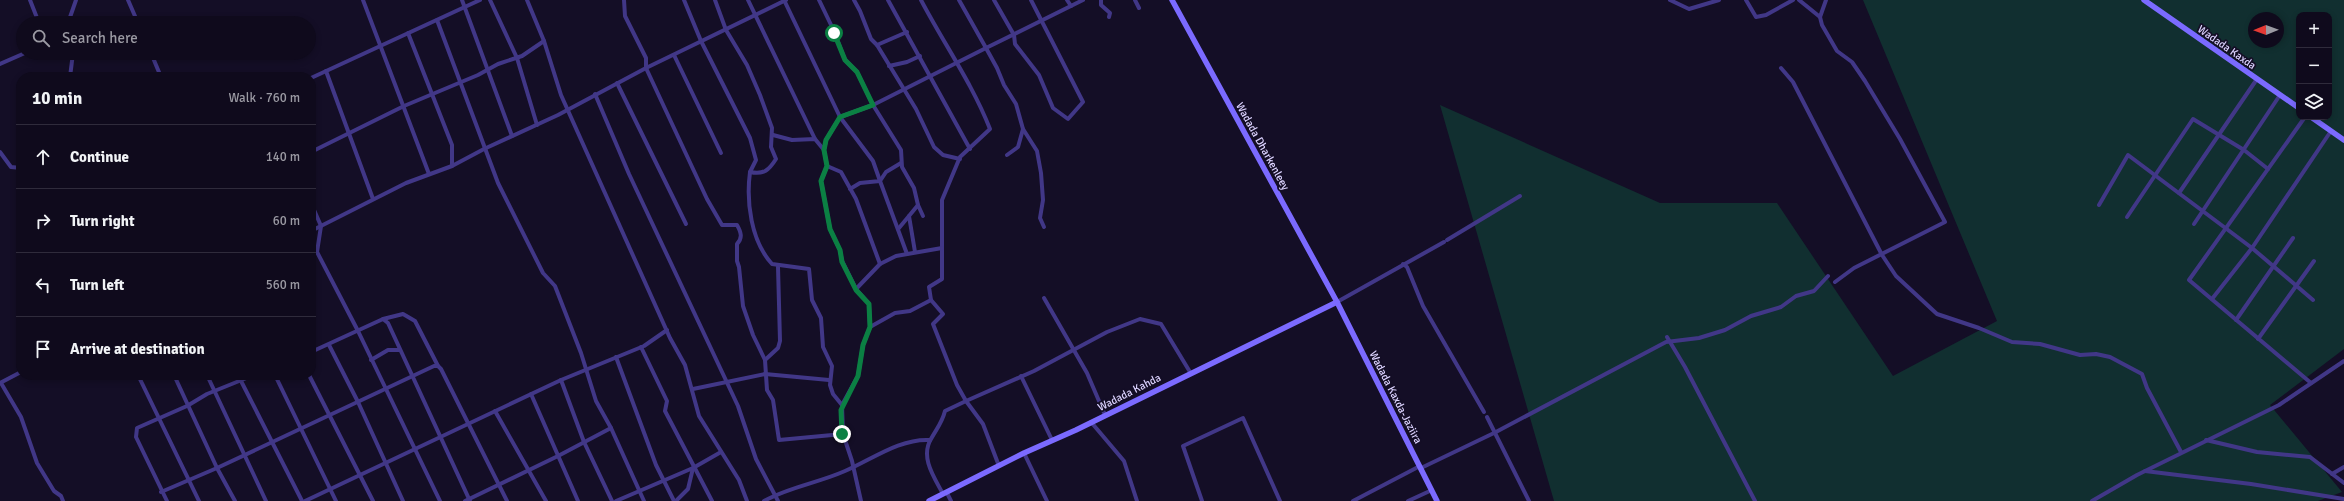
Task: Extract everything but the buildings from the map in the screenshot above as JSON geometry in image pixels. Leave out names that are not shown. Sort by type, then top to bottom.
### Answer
[{"type":"main road","name":"Wadada Dharkenleey","points":[[1172,0],[1337,302]]},
{"type":"main road","name":"Wadada Kaxda","points":[[2144,0],[2296,106]]},
{"type":"main road","points":[[2315,120],[2344,140]]},
{"type":"main road","name":"Wadada Kahda","points":[[929,501],[1190,372],[1337,302]]},
{"type":"main road","name":"Wadada Kaxda-Jaziira","points":[[1337,302],[1437,501]]},
{"type":"street","points":[[30,0],[36,16]]},
{"type":"street","points":[[70,16],[76,0]]},
{"type":"street","points":[[128,0],[135,16]]},
{"type":"street","points":[[363,0],[382,44],[429,174]]},
{"type":"street","points":[[462,0],[512,136]]},
{"type":"street","points":[[316,76],[480,0]]},
{"type":"street","points":[[490,0],[517,58],[537,125]]},
{"type":"street","points":[[527,0],[544,41],[561,95],[667,330],[685,365],[694,389],[699,416],[739,480],[747,501]]},
{"type":"street","points":[[624,0],[625,16],[646,58],[646,68],[717,220],[722,225],[737,225],[741,232],[740,240],[737,244],[737,261],[743,306],[753,335],[765,360],[767,390],[773,400],[779,440],[842,434]]},
{"type":"street","points":[[684,0],[702,41],[750,138],[756,160],[750,172],[748,189],[752,223],[768,259],[772,264],[778,267],[809,269],[812,300],[820,318],[823,347],[832,366],[832,377],[829,380],[833,394],[842,405]]},
{"type":"street","points":[[715,0],[726,30],[747,65],[760,95],[774,135],[771,147],[776,159],[770,169],[760,174],[750,172]]},
{"type":"street","points":[[748,0],[815,139],[824,150]]},
{"type":"street","points":[[316,228],[373,199],[429,174],[452,166],[484,149],[537,125],[646,68],[785,0],[840,117],[873,161],[899,228],[907,254]]},
{"type":"street","points":[[819,0],[833,28],[845,60],[857,72],[873,105],[901,150],[901,163],[914,188],[918,205],[923,216]]},
{"type":"street","points":[[854,0],[871,39],[877,45],[903,91],[916,109],[934,147],[943,155],[960,159]]},
{"type":"street","points":[[888,0],[932,76],[950,115],[970,149]]},
{"type":"street","points":[[921,0],[975,93],[990,129],[960,159],[942,200],[942,279],[929,287],[931,300],[943,314],[933,324],[957,385],[966,401],[983,424],[999,466]]},
{"type":"street","points":[[959,0],[998,68],[1004,85],[1016,104],[1023,129],[1037,150],[1041,173],[1043,200],[1040,218],[1044,227]]},
{"type":"street","points":[[994,0],[1014,35],[1015,44],[1039,75],[1053,108],[1068,119],[1083,102],[1031,0]]},
{"type":"street","points":[[1067,0],[1070,6]]},
{"type":"street","points":[[861,501],[853,467],[842,434],[842,405],[858,376],[863,345],[870,327],[869,304],[856,290],[842,262],[840,250],[830,229],[821,181],[827,166],[824,150],[826,140],[840,117],[873,105],[903,91],[1083,0]]},
{"type":"street","points":[[1101,0],[1101,5],[1110,13],[1109,17]]},
{"type":"street","points":[[1135,0],[1138,8]]},
{"type":"street","points":[[1670,0],[1689,9],[1719,0]]},
{"type":"street","points":[[1746,0],[1756,17],[1766,15],[1793,0]]},
{"type":"street","points":[[1799,0],[1820,17]]},
{"type":"street","points":[[1826,0],[1820,17],[1822,25],[1837,51],[1852,62],[1865,81],[1945,222],[1854,268],[1835,282]]},
{"type":"street","points":[[437,20],[498,183],[543,273],[555,286],[596,400],[611,428],[644,501]]},
{"type":"street","points":[[877,45],[907,32]]},
{"type":"street","points":[[408,33],[452,146],[452,166]]},
{"type":"street","points":[[316,150],[404,106],[517,58],[544,41]]},
{"type":"street","points":[[674,55],[721,153]]},
{"type":"street","points":[[889,66],[907,62],[920,56]]},
{"type":"street","points":[[0,64],[16,57]]},
{"type":"street","points":[[71,72],[72,60]]},
{"type":"street","points":[[154,60],[159,72]]},
{"type":"street","points":[[1781,68],[1793,82],[1882,255],[1896,276],[1937,314],[1979,328],[2012,342],[2040,344],[2080,355],[2096,354],[2110,357],[2142,374],[2147,388],[2181,452]]},
{"type":"street","points":[[326,71],[373,199]]},
{"type":"street","points":[[2179,193],[2256,79]]},
{"type":"street","points":[[617,83],[686,224]]},
{"type":"street","points":[[595,94],[629,174],[738,406],[756,460],[778,501]]},
{"type":"street","points":[[2194,224],[2204,212],[2280,95]]},
{"type":"street","points":[[2127,217],[2193,119],[2244,150],[2268,169]]},
{"type":"street","points":[[2302,120],[2189,280],[2311,384]]},
{"type":"street","points":[[1007,155],[1018,147],[1023,129]]},
{"type":"street","points":[[2212,299],[2252,248],[2331,131]]},
{"type":"street","points":[[774,135],[792,140],[815,139]]},
{"type":"street","points":[[0,152],[11,167],[16,168]]},
{"type":"street","points":[[2099,205],[2128,155],[2252,248],[2313,300]]},
{"type":"street","points":[[880,181],[886,172],[901,163]]},
{"type":"street","points":[[827,166],[841,172],[850,189],[880,264]]},
{"type":"street","points":[[850,189],[860,183],[880,181]]},
{"type":"street","points":[[1337,302],[1445,241],[1520,196]]},
{"type":"street","points":[[899,228],[918,205]]},
{"type":"street","points":[[316,214],[321,226],[317,252],[358,331],[414,450],[440,501]]},
{"type":"street","points":[[909,216],[915,252]]},
{"type":"street","points":[[2236,320],[2293,238]]},
{"type":"street","points":[[856,290],[880,264],[896,256],[942,248]]},
{"type":"street","points":[[2258,339],[2297,287],[2314,261]]},
{"type":"street","points":[[1403,264],[1407,267],[1423,306],[1484,412]]},
{"type":"street","points":[[765,360],[778,348],[780,340],[778,267]]},
{"type":"street","points":[[1353,501],[1420,467],[1494,433],[1666,342],[1699,338],[1725,330],[1751,316],[1781,307],[1796,296],[1814,291],[1828,276]]},
{"type":"street","points":[[1044,298],[1087,373],[1105,415]]},
{"type":"street","points":[[870,327],[895,313],[910,311],[931,300]]},
{"type":"street","points":[[316,350],[383,319],[403,314],[415,321],[507,501]]},
{"type":"street","points":[[383,319],[388,323],[399,350],[413,376],[468,500],[611,428]]},
{"type":"street","points":[[951,501],[927,464],[930,440],[942,425],[945,411],[1021,376],[1107,332],[1140,319],[1161,324],[1190,372]]},
{"type":"street","points":[[167,501],[161,492],[136,438],[135,432],[140,425],[160,419],[241,381],[271,442],[303,501],[387,464],[561,380],[641,347],[667,330]]},
{"type":"street","points":[[1667,337],[1755,501]]},
{"type":"street","points":[[329,344],[358,402],[403,501]]},
{"type":"street","points":[[641,347],[667,401],[665,411],[693,468],[712,501]]},
{"type":"street","points":[[371,360],[388,350],[399,350]]},
{"type":"street","points":[[616,357],[663,479],[675,501],[688,488],[693,468]]},
{"type":"street","points":[[2092,501],[2144,471],[2181,452],[2279,405],[2344,361]]},
{"type":"street","points":[[161,492],[245,455],[434,366],[438,366]]},
{"type":"street","points":[[694,389],[765,374],[829,380]]},
{"type":"street","points":[[16,375],[0,383],[21,417],[37,463],[54,490],[61,496],[63,501]]},
{"type":"street","points":[[1021,376],[1052,440]]},
{"type":"street","points":[[140,380],[199,501]]},
{"type":"street","points":[[176,380],[216,468],[234,501]]},
{"type":"street","points":[[209,380],[266,501]]},
{"type":"street","points":[[277,380],[336,501]]},
{"type":"street","points":[[312,380],[373,501]]},
{"type":"street","points":[[561,380],[584,442],[612,501]]},
{"type":"street","points":[[531,394],[578,501]]},
{"type":"street","points":[[496,411],[546,501]]},
{"type":"street","points":[[1487,417],[1529,501]]},
{"type":"street","points":[[1202,501],[1183,446],[1243,418],[1280,501]]},
{"type":"street","points":[[1091,422],[1124,461],[1137,501]]},
{"type":"street","points":[[764,501],[775,495],[853,467],[904,444],[922,439],[930,440]]},
{"type":"street","points":[[2206,440],[2257,452],[2310,457],[2344,483]]},
{"type":"street","points":[[616,501],[663,479],[693,468],[721,452]]},
{"type":"street","points":[[1024,453],[1047,501]]},
{"type":"street","points":[[2332,474],[2344,467]]},
{"type":"street","points":[[2144,471],[2344,499]]},
{"type":"street","points":[[1408,501],[1432,490]]},
{"type":"green space","points":[[1863,0],[2344,0],[2344,349],[2270,405],[2342,492],[2318,501],[1554,501],[1440,105],[1660,203],[1777,203],[1893,376],[1997,321]]},
{"type":"route","points":[[834,33],[845,60],[851,64],[857,72],[873,105],[840,117],[826,140],[824,150],[827,166],[821,181],[830,229],[834,234],[840,250],[842,262],[849,272],[856,290],[869,304],[870,327],[867,331],[863,345],[858,376],[842,405],[842,434]]}]
